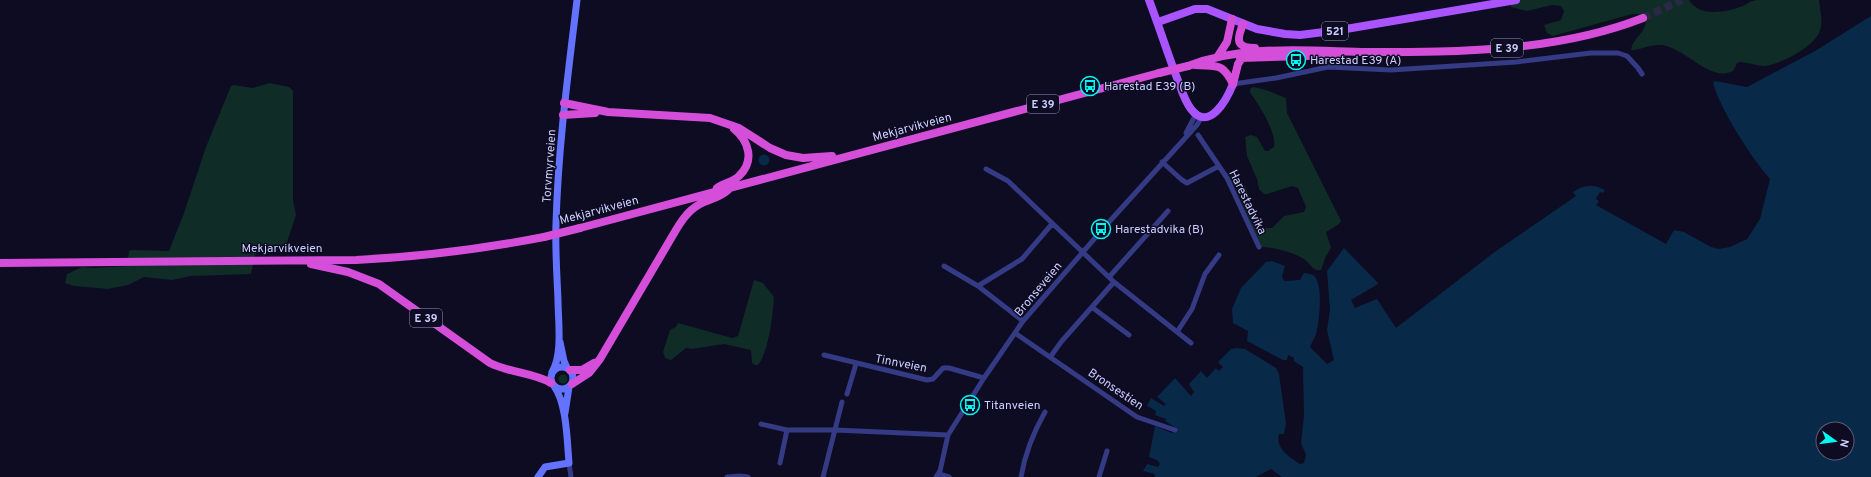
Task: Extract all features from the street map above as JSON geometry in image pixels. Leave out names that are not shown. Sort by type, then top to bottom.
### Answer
[{"type":"highway","name":"E 39","points":[[1241,55],[1339,55],[1367,52],[1534,46],[1592,35],[1644,18]]},
{"type":"highway","points":[[1218,56],[1227,42],[1232,19]]},
{"type":"highway","name":"E 39","points":[[1243,24],[1238,39],[1241,46],[1265,51]]},
{"type":"highway","name":"E 39","points":[[1241,55],[1265,51],[1338,50],[1367,52]]},
{"type":"highway","points":[[1233,84],[1241,55]]},
{"type":"highway","name":"Mekjarvikveien","points":[[1192,66],[1218,56],[1241,55]]},
{"type":"highway","name":"Mekjarvikveien","points":[[0,263],[401,258],[482,248],[544,237],[580,228],[1159,73],[1241,55]]},
{"type":"highway","name":"E 39","points":[[1192,66],[1219,66],[1227,73],[1233,84]]},
{"type":"highway","name":"E 39","points":[[564,103],[608,112]]},
{"type":"highway","name":"E 39","points":[[563,115],[608,112],[700,117],[723,122],[739,128],[770,148],[794,157],[812,158],[852,155]]},
{"type":"highway","name":"E 39","points":[[709,193],[739,176],[748,160],[748,146],[745,141],[736,131],[723,122]]},
{"type":"highway","name":"E 39","points":[[570,386],[589,373],[600,359],[680,223],[695,207],[718,198],[730,188]]},
{"type":"highway","name":"E 39","points":[[297,260],[348,272],[379,284],[490,363],[505,370],[541,378],[553,385]]},
{"type":"highway","points":[[569,369],[586,368],[600,359]]},
{"type":"main road","name":"Torvmyrveien","points":[[552,372],[556,364],[559,334],[556,226],[563,115],[577,0]]},
{"type":"main road","points":[[1149,0],[1188,104],[1199,115],[1210,116],[1220,108],[1226,100],[1233,84]]},
{"type":"main road","name":"521","points":[[1158,22],[1195,9],[1213,11],[1243,24],[1285,34],[1315,34],[1516,0]]},
{"type":"main road","name":"Torvmyrveien","points":[[559,334],[564,361],[569,369]]},
{"type":"main road","points":[[538,477],[545,467],[568,463],[564,420],[559,394],[553,385],[551,375],[552,372],[558,367],[569,369],[573,377],[564,420]]},
{"type":"main road","points":[[553,385],[563,390],[570,386]]},
{"type":"street","points":[[1233,84],[1276,78],[1328,67],[1391,70],[1421,69],[1516,62],[1591,53],[1618,53],[1627,56],[1642,74]]},
{"type":"street","name":"Bronseveien","points":[[949,477],[937,475],[948,435],[984,378],[1015,333],[1082,252],[1184,138],[1199,115]]},
{"type":"street","name":"Harestadvika","points":[[1198,135],[1227,178],[1259,247]]},
{"type":"street","name":"Harestadvika","points":[[1162,162],[1187,183],[1219,166]]},
{"type":"street","points":[[986,169],[1001,176],[1012,184],[1052,224],[1110,276],[1114,282],[1190,343]]},
{"type":"street","points":[[1110,276],[1168,211]]},
{"type":"street","points":[[978,286],[1022,259],[1052,224]]},
{"type":"street","points":[[1177,332],[1192,309],[1205,274],[1219,255]]},
{"type":"street","points":[[944,266],[978,286],[1024,321]]},
{"type":"street","points":[[1051,356],[1061,342],[1093,308],[1114,282]]},
{"type":"street","points":[[1093,308],[1129,335]]},
{"type":"street","name":"Bronsestien","points":[[1015,333],[1051,356],[1137,417],[1175,430]]},
{"type":"street","name":"Tinnveien","points":[[824,355],[856,364],[928,380],[933,379],[943,368],[984,378]]},
{"type":"street","points":[[847,394],[856,364]]},
{"type":"street","points":[[823,477],[842,402]]},
{"type":"street","points":[[1021,477],[1025,457],[1036,428],[1045,412]]},
{"type":"street","points":[[761,424],[787,430],[835,430],[948,435]]},
{"type":"street","points":[[780,463],[787,430]]},
{"type":"street","points":[[1099,477],[1107,452]]},
{"type":"street","points":[[568,463],[571,477]]},
{"type":"street","points":[[727,477],[748,477]]},
{"type":"green space","points":[[1511,0],[1689,0],[1694,6],[1700,9],[1714,12],[1743,6],[1755,0],[1819,0],[1821,25],[1819,33],[1810,44],[1803,50],[1787,59],[1765,66],[1740,62],[1737,63],[1733,71],[1724,73],[1706,69],[1670,47],[1657,45],[1631,50],[1634,41],[1646,23],[1646,17],[1632,14],[1553,36],[1547,33],[1544,25],[1561,20],[1564,11],[1561,6],[1552,5],[1527,11],[1511,7]]},
{"type":"green space","points":[[270,83],[289,87],[293,91],[293,200],[296,215],[286,245],[283,248],[275,250],[260,250],[256,252],[251,274],[191,276],[172,280],[144,277],[128,285],[108,289],[74,286],[65,283],[67,274],[82,267],[94,268],[127,266],[129,251],[132,250],[169,251],[184,213],[206,147],[231,86],[234,85],[252,88]]},
{"type":"green space","points":[[1254,87],[1286,98],[1287,113],[1341,221],[1339,224],[1326,232],[1331,248],[1326,256],[1321,270],[1316,270],[1304,259],[1289,252],[1261,247],[1237,191],[1228,178],[1232,175],[1242,182],[1249,196],[1257,225],[1263,228],[1272,228],[1284,216],[1304,212],[1306,207],[1298,188],[1292,186],[1267,194],[1264,194],[1259,189],[1257,179],[1247,156],[1245,137],[1251,135],[1257,137],[1265,151],[1268,151],[1274,147],[1274,141],[1267,119],[1250,92],[1251,88]]},
{"type":"green space","points":[[754,280],[763,283],[774,297],[768,342],[762,359],[758,365],[752,363],[751,350],[724,344],[692,349],[686,348],[671,360],[665,358],[663,352],[670,330],[676,327],[678,323],[732,338],[738,336]]},
{"type":"green space","points":[[563,374],[568,379],[563,384],[558,379]]},
{"type":"water","points":[[1871,16],[1871,477],[1282,477],[1271,469],[1256,477],[1155,477],[1155,474],[1143,471],[1147,464],[1158,467],[1160,464],[1157,460],[1149,457],[1155,426],[1172,433],[1176,428],[1165,421],[1166,419],[1155,415],[1156,411],[1147,406],[1151,398],[1164,406],[1166,404],[1157,397],[1175,378],[1191,396],[1194,392],[1189,384],[1201,371],[1207,378],[1216,368],[1219,371],[1223,367],[1218,362],[1231,349],[1237,348],[1245,349],[1276,368],[1279,374],[1286,424],[1284,434],[1279,434],[1279,444],[1284,452],[1300,464],[1304,463],[1306,455],[1301,443],[1304,416],[1303,367],[1294,361],[1294,358],[1288,355],[1287,360],[1283,360],[1247,341],[1248,331],[1233,323],[1232,309],[1241,288],[1266,262],[1272,261],[1285,266],[1282,276],[1284,281],[1300,280],[1304,273],[1313,275],[1316,279],[1319,285],[1320,293],[1319,318],[1315,337],[1310,347],[1327,364],[1334,360],[1327,330],[1330,310],[1327,271],[1344,248],[1378,283],[1351,300],[1355,308],[1377,299],[1396,328],[1496,251],[1576,196],[1573,192],[1581,187],[1593,186],[1605,190],[1603,193],[1600,192],[1596,199],[1599,201],[1596,205],[1666,244],[1674,230],[1684,232],[1711,247],[1719,249],[1730,247],[1747,239],[1760,219],[1770,179],[1754,159],[1737,133],[1723,107],[1713,83],[1715,81],[1747,87],[1815,51]]},
{"type":"water","points":[[762,155],[766,155],[768,156],[768,164],[762,165],[759,162],[759,158]]},
{"type":"tunnel","points":[[1643,18],[1682,0]]},
{"type":"place","name":"Harestad E39 (A)","points":[[1296,60]]},
{"type":"place","name":"Harestad E39 (B)","points":[[1090,86]]},
{"type":"place","name":"Harestadvika (B)","points":[[1101,229]]},
{"type":"place","name":"Titanveien","points":[[970,405]]}]
